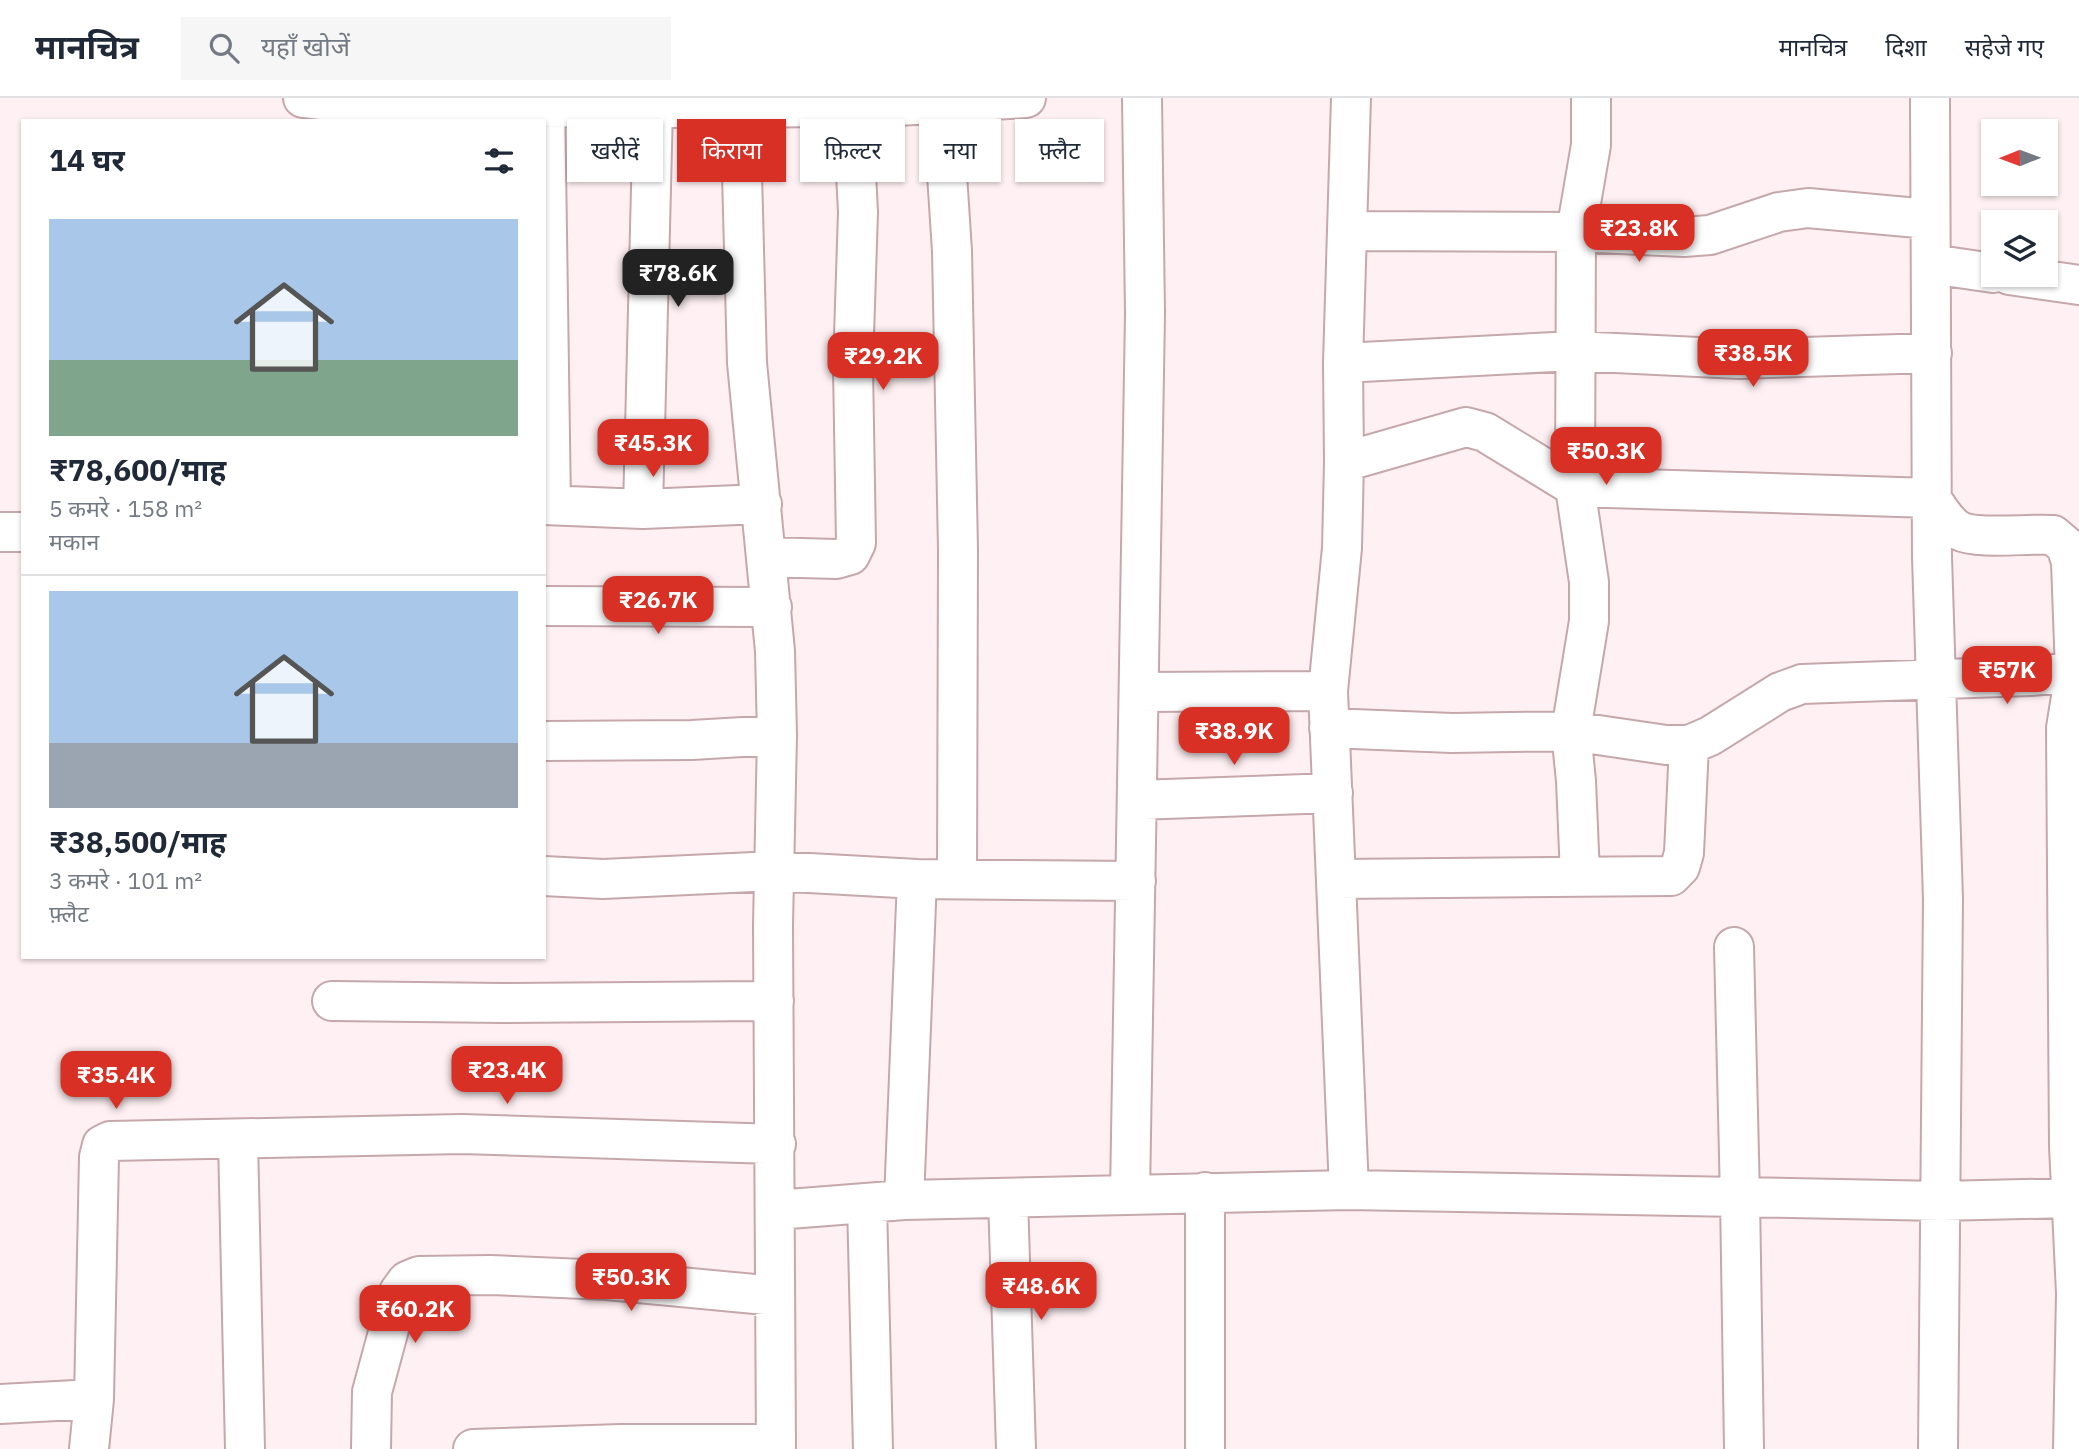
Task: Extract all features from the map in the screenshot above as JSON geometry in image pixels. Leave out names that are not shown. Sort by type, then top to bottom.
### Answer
[{"type":"street","points":[[329,105],[457,102],[653,108],[739,103],[1026,98]]},
{"type":"street","points":[[1130,1194],[1145,314],[1142,98]]},
{"type":"street","points":[[1349,1190],[1329,709],[1342,548],[1345,461],[1343,363],[1351,98]]},
{"type":"street","points":[[1580,875],[1571,732],[1589,621],[1589,582],[1576,487],[1574,352],[1576,232],[1591,145],[1591,98]]},
{"type":"street","points":[[1930,98],[1931,498],[1942,899],[1938,1449]]},
{"type":"street","points":[[942,100],[952,251],[958,536],[957,879]]},
{"type":"street","points":[[767,557],[836,559],[850,555],[856,543],[853,367],[858,212],[852,102]]},
{"type":"street","points":[[473,1449],[621,1444],[776,1447],[774,871],[777,735],[772,607],[747,363],[739,103]]},
{"type":"street","points":[[643,509],[653,108]]},
{"type":"street","points":[[1348,231],[1576,232],[1684,237],[1710,235],[1779,212],[1808,208],[1929,219]]},
{"type":"street","points":[[546,237],[548,505],[643,509],[762,505]]},
{"type":"street","points":[[1931,264],[1981,270]]},
{"type":"street","points":[[2058,282],[2079,285]]},
{"type":"street","points":[[1343,363],[1574,352],[1739,359],[1932,353]]},
{"type":"street","points":[[1345,461],[1466,427],[1485,432],[1576,487],[1931,498]]},
{"type":"street","points":[[1931,498],[1950,524],[1961,531],[1976,535],[2053,535],[2066,546],[2071,562],[2077,671],[2066,728],[2068,1056],[2076,1293],[2073,1449]]},
{"type":"street","points":[[0,532],[21,533]]},
{"type":"street","points":[[546,606],[772,607]]},
{"type":"street","points":[[1139,692],[1329,709],[1452,733],[1571,732],[1666,745],[1689,745],[1710,736],[1780,692],[1802,684],[2030,676],[2077,671]]},
{"type":"street","points":[[546,741],[692,740],[777,735]]},
{"type":"street","points":[[1337,879],[1671,876],[1680,867],[1684,853],[1689,745]]},
{"type":"street","points":[[1137,800],[1333,793]]},
{"type":"street","points":[[546,876],[603,879],[774,871],[917,879],[1136,881]]},
{"type":"street","points":[[873,1449],[885,1202],[917,879]]},
{"type":"street","points":[[1734,947],[1744,1449]]},
{"type":"street","points":[[332,1001],[774,1001]]},
{"type":"street","points":[[89,1449],[94,1399],[99,1157],[102,1145],[110,1141],[462,1135],[776,1144]]},
{"type":"street","points":[[238,1140],[245,1449]]},
{"type":"street","points":[[776,1210],[885,1202],[1349,1190],[1940,1201],[2072,1198]]},
{"type":"street","points":[[1205,1192],[1205,1449]]},
{"type":"street","points":[[1009,1198],[1016,1449]]},
{"type":"street","points":[[371,1449],[372,1392],[399,1292],[407,1281],[419,1276],[490,1275],[607,1280],[775,1296]]},
{"type":"street","points":[[0,1404],[94,1399]]}]
